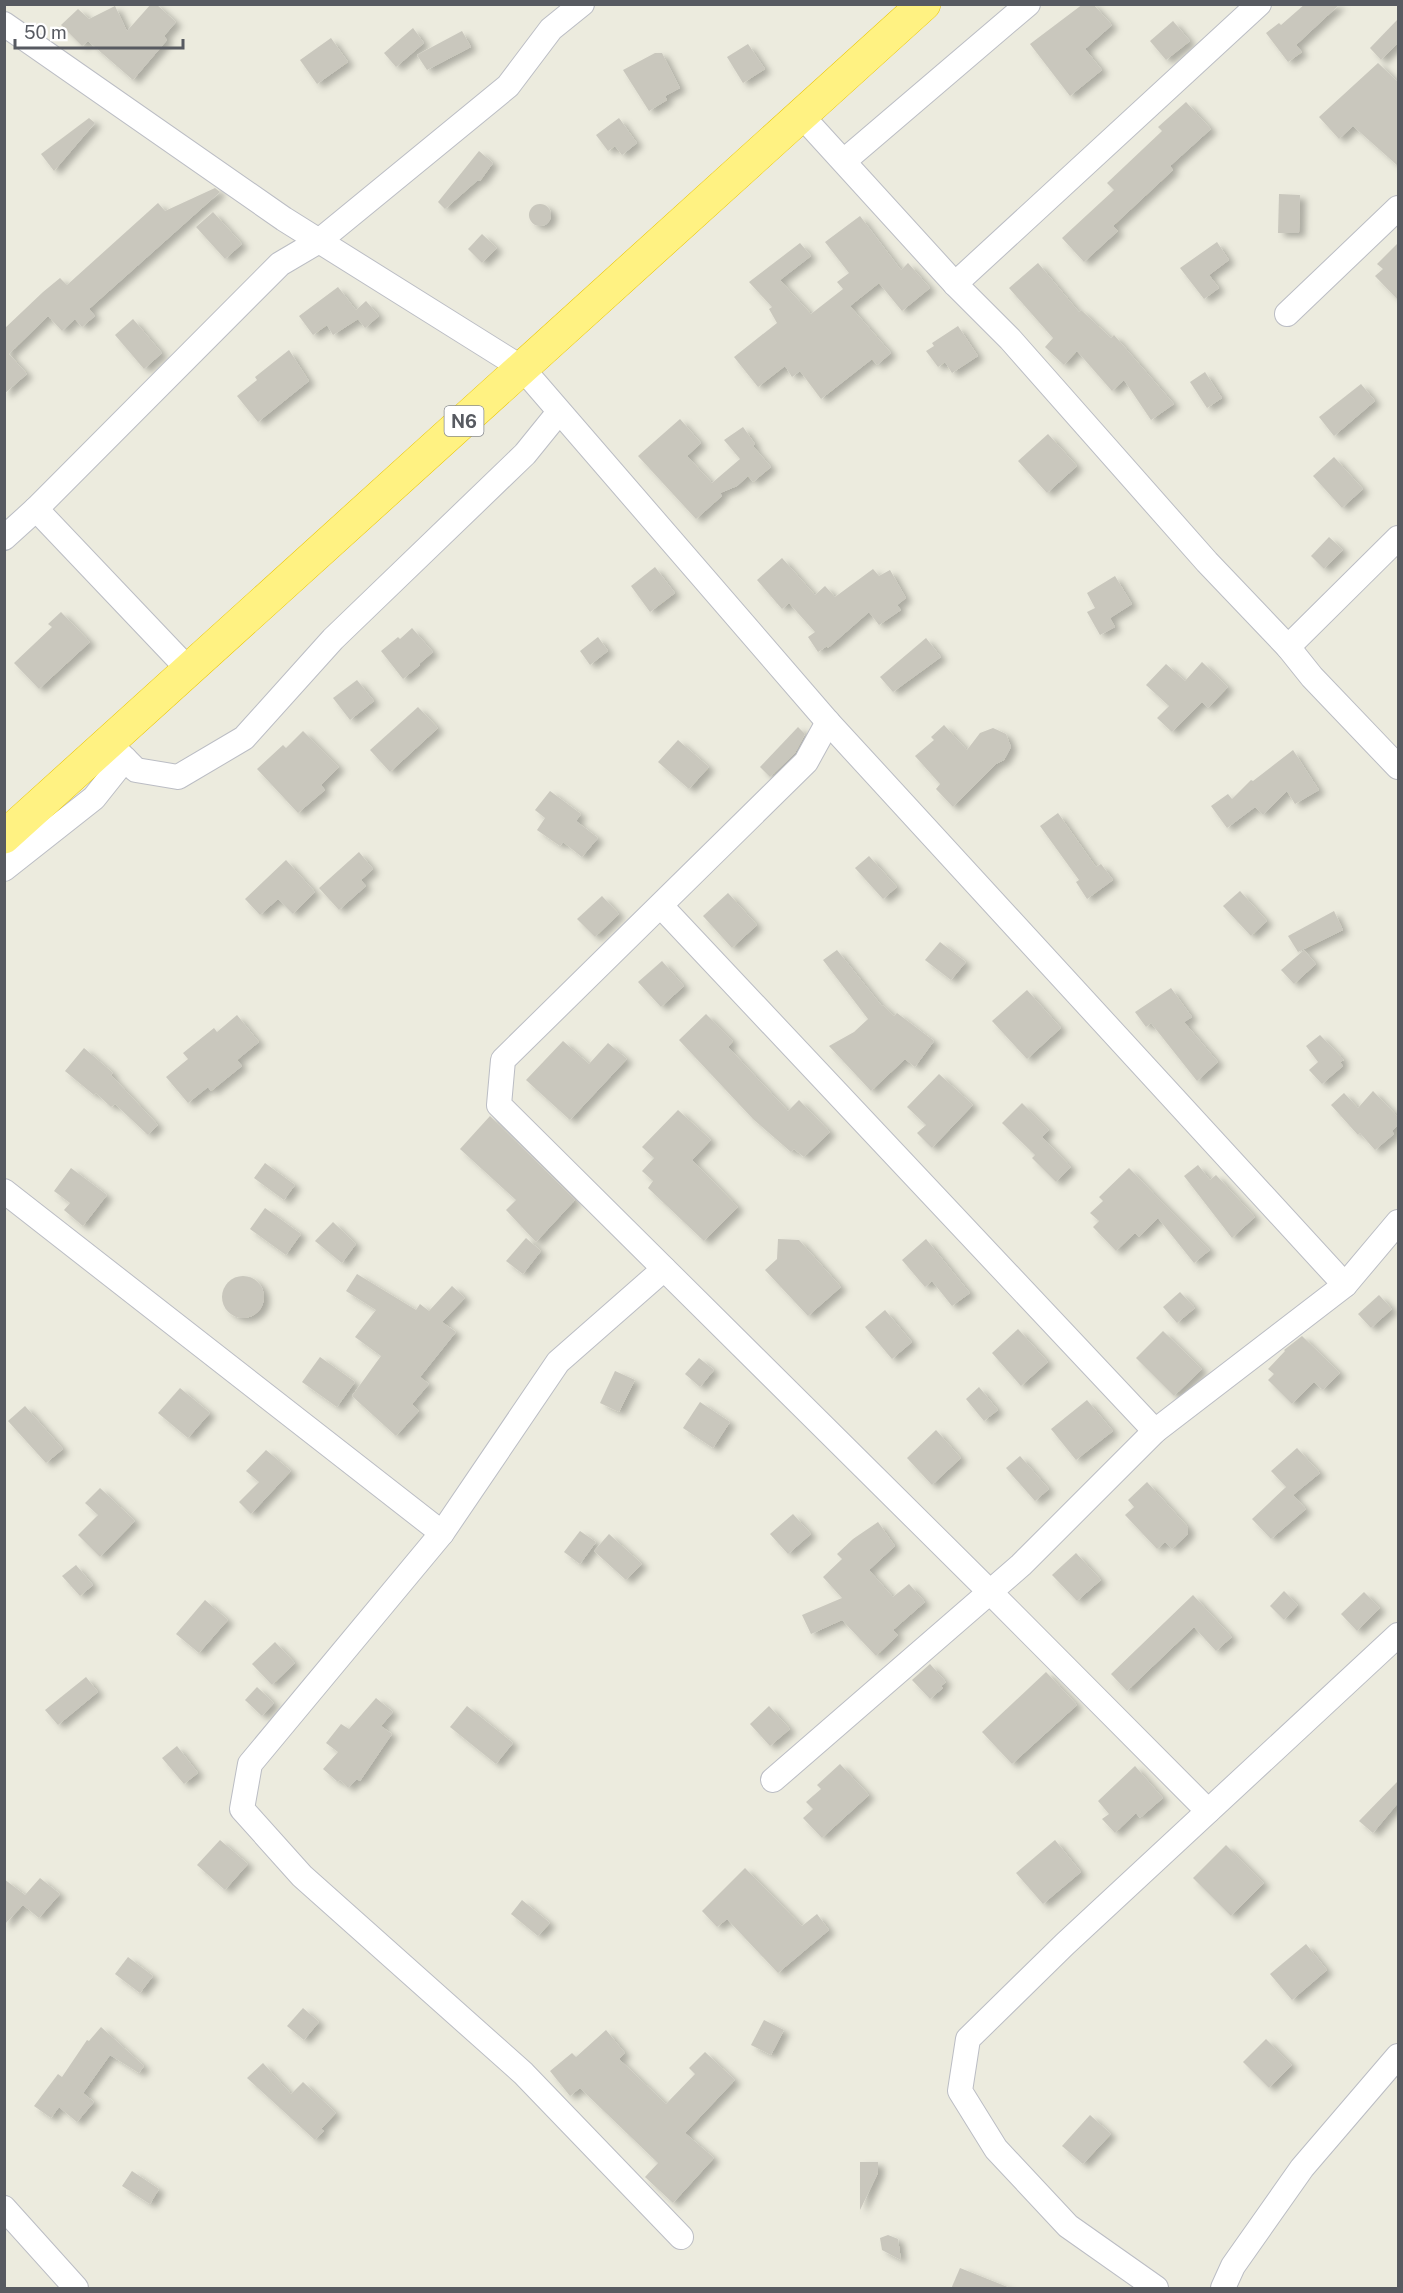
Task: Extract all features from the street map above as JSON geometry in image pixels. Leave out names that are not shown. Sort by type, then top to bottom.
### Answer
[{"type":"highway","name":"N6","points":[[4,837],[117,751],[189,670],[924,4]]},
{"type":"street","points":[[4,538],[36,509],[280,264],[319,241],[508,86],[551,29],[582,4]]},
{"type":"street","points":[[844,161],[1028,4]]},
{"type":"street","points":[[955,284],[1259,4]]},
{"type":"street","points":[[4,24],[319,241],[522,368],[828,722],[1345,1286]]},
{"type":"street","points":[[801,115],[955,284],[1010,339],[1207,562],[1398,767]]},
{"type":"street","points":[[1287,314],[1398,208]]},
{"type":"street","points":[[4,869],[94,798],[117,751],[136,770],[178,777],[244,738],[333,639],[525,454],[559,412]]},
{"type":"street","points":[[36,509],[189,670]]},
{"type":"street","points":[[1288,647],[1398,538]]},
{"type":"street","points":[[828,722],[806,762],[503,1060],[499,1105],[1208,1811]]},
{"type":"street","points":[[661,906],[1155,1431]]},
{"type":"street","points":[[4,1191],[442,1533]]},
{"type":"street","points":[[772,1780],[1021,1565],[1155,1431],[1345,1286],[1398,1222]]},
{"type":"street","points":[[664,1269],[558,1362],[442,1533],[250,1764],[242,1809],[302,1876],[523,2073],[681,2237]]},
{"type":"street","points":[[1156,2289],[1068,2226],[996,2149],[960,2091],[968,2039],[1065,1944],[1398,1635]]},
{"type":"street","points":[[1223,2289],[1233,2266],[1302,2168],[1398,2056]]},
{"type":"street","points":[[4,2208],[76,2289]]},
{"type":"building","points":[[151,4],[156,4],[176,22],[164,36],[167,40],[133,80],[88,41],[82,46],[61,25],[78,9],[89,19],[115,6],[127,31]]},
{"type":"building","points":[[1083,4],[1093,4],[1112,25],[1085,49],[1102,70],[1070,96],[1030,44]]},
{"type":"building","points":[[1305,4],[1340,4],[1296,45],[1302,52],[1288,62],[1266,33],[1279,23],[1281,25]]},
{"type":"building","points":[[1398,19],[1398,43],[1381,60],[1370,48]]},
{"type":"building","points":[[1173,21],[1190,41],[1166,60],[1150,41]]},
{"type":"building","points":[[413,28],[424,43],[396,67],[384,53]]},
{"type":"building","points":[[462,31],[471,47],[427,70],[417,55]]},
{"type":"building","points":[[331,38],[348,62],[317,84],[300,60]]},
{"type":"building","points":[[748,44],[765,69],[743,83],[727,57]]},
{"type":"building","points":[[655,53],[662,53],[680,88],[665,96],[667,100],[649,111],[623,70]]},
{"type":"building","points":[[1378,63],[1398,82],[1398,166],[1353,126],[1339,139],[1319,117]]},
{"type":"building","points":[[1186,102],[1211,129],[1170,166],[1173,170],[1113,226],[1118,231],[1084,262],[1062,238],[1114,190],[1107,183],[1162,131],[1158,127]]},
{"type":"building","points":[[89,118],[95,123],[54,171],[41,154]]},
{"type":"building","points":[[619,118],[637,143],[622,155],[615,146],[608,151],[596,135]]},
{"type":"building","points":[[479,151],[493,163],[480,181],[478,180],[445,209],[438,202]]},
{"type":"building","points":[[215,188],[220,192],[89,309],[95,316],[82,327],[75,319],[62,331],[48,316],[9,354],[27,374],[4,394],[4,329],[60,278],[67,285],[158,203],[165,211]]},
{"type":"building","points":[[1279,194],[1300,195],[1299,233],[1278,233]]},
{"type":"building","points":[[540,204],[548,207],[551,215],[548,223],[540,226],[532,223],[529,215],[532,207]]},
{"type":"building","points":[[213,212],[242,244],[225,259],[196,227]]},
{"type":"building","points":[[860,216],[901,270],[908,263],[930,288],[902,311],[879,283],[850,306],[891,353],[877,365],[872,359],[821,399],[800,371],[792,377],[785,366],[758,387],[734,357],[777,323],[769,309],[772,307],[749,282],[800,243],[811,256],[780,280],[811,314],[843,289],[837,282],[849,273],[825,242]]},
{"type":"building","points":[[482,234],[497,248],[482,263],[468,249]]},
{"type":"building","points":[[1217,242],[1229,260],[1209,275],[1219,288],[1204,299],[1180,268]]},
{"type":"building","points":[[1398,243],[1398,300],[1375,276],[1383,269],[1377,264]]},
{"type":"building","points":[[1038,263],[1079,312],[1081,310],[1111,338],[1114,335],[1174,404],[1151,420],[1124,380],[1112,391],[1077,351],[1064,365],[1045,347],[1053,338],[1009,288]]},
{"type":"building","points":[[338,287],[356,310],[366,301],[379,316],[365,328],[358,319],[333,335],[327,325],[313,335],[299,316]]},
{"type":"building","points":[[133,319],[162,353],[144,369],[115,335]]},
{"type":"building","points":[[958,326],[978,356],[952,373],[945,362],[938,367],[926,351],[934,346],[932,343]]},
{"type":"building","points":[[289,350],[309,381],[258,422],[237,396],[257,380],[255,377]]},
{"type":"building","points":[[1205,372],[1222,398],[1207,408],[1190,382]]},
{"type":"building","points":[[1361,384],[1375,401],[1334,436],[1319,417]]},
{"type":"building","points":[[680,419],[701,443],[687,456],[712,483],[740,459],[724,440],[743,427],[755,444],[753,446],[771,467],[753,482],[748,476],[737,486],[720,493],[722,496],[696,519],[638,456]]},
{"type":"building","points":[[1048,434],[1077,466],[1047,493],[1018,461]]},
{"type":"building","points":[[1334,457],[1363,489],[1342,508],[1313,476]]},
{"type":"building","points":[[1329,537],[1343,550],[1324,569],[1311,556]]},
{"type":"building","points":[[782,558],[815,595],[825,586],[835,597],[873,569],[879,576],[890,570],[906,598],[897,605],[901,610],[879,625],[869,612],[828,648],[827,646],[818,652],[808,637],[815,632],[789,603],[782,609],[757,580]]},
{"type":"building","points":[[655,567],[675,593],[650,612],[631,586]]},
{"type":"building","points":[[1115,576],[1132,604],[1110,618],[1115,627],[1100,635],[1087,612],[1095,608],[1087,593]]},
{"type":"building","points":[[61,612],[90,642],[39,689],[14,663],[52,627],[48,624]]},
{"type":"building","points":[[412,628],[433,652],[403,679],[381,651]]},
{"type":"building","points":[[598,637],[608,651],[590,665],[580,651]]},
{"type":"building","points":[[926,638],[941,657],[893,692],[880,677]]},
{"type":"building","points":[[1202,662],[1228,687],[1208,708],[1202,702],[1172,732],[1157,718],[1169,706],[1146,685],[1166,664],[1185,681]]},
{"type":"building","points":[[357,680],[374,701],[350,720],[333,698]]},
{"type":"building","points":[[418,707],[438,728],[390,772],[370,750]]},
{"type":"building","points":[[944,725],[967,750],[980,733],[993,728],[1006,734],[1011,747],[1004,760],[996,764],[953,807],[936,789],[940,784],[915,756],[934,740],[931,737]]},
{"type":"building","points":[[798,727],[805,734],[795,753],[770,777],[760,767]]},
{"type":"building","points":[[303,731],[339,767],[321,785],[325,790],[298,813],[257,769],[283,745],[286,748]]},
{"type":"building","points":[[678,740],[709,767],[689,789],[658,762]]},
{"type":"building","points":[[1293,750],[1319,790],[1295,804],[1287,791],[1263,815],[1255,807],[1227,828],[1211,806],[1228,794],[1232,799],[1251,780],[1253,781]]},
{"type":"building","points":[[550,791],[581,814],[576,821],[598,838],[582,857],[563,842],[560,846],[537,830],[545,818],[535,810]]},
{"type":"building","points":[[1058,813],[1096,867],[1101,864],[1113,880],[1087,899],[1076,882],[1079,880],[1040,826]]},
{"type":"building","points":[[359,852],[373,869],[361,880],[366,886],[339,910],[319,888]]},
{"type":"building","points":[[869,856],[897,887],[883,899],[855,868]]},
{"type":"building","points":[[286,860],[315,892],[293,914],[278,899],[260,915],[245,899]]},
{"type":"building","points":[[1240,891],[1267,921],[1251,936],[1223,906]]},
{"type":"building","points":[[728,893],[757,925],[732,948],[703,916]]},
{"type":"building","points":[[602,896],[619,914],[595,937],[577,919]]},
{"type":"building","points":[[1334,911],[1343,930],[1298,952],[1288,936]]},
{"type":"building","points":[[940,942],[966,962],[951,980],[925,960]]},
{"type":"building","points":[[837,950],[882,1006],[894,1016],[897,1013],[934,1041],[915,1067],[905,1059],[871,1091],[829,1046],[854,1032],[868,1019],[823,960]]},
{"type":"building","points":[[1304,950],[1316,964],[1294,984],[1281,970]]},
{"type":"building","points":[[662,961],[684,986],[661,1007],[638,982]]},
{"type":"building","points":[[1171,988],[1192,1017],[1184,1022],[1218,1062],[1197,1081],[1151,1023],[1146,1027],[1135,1012]]},
{"type":"building","points":[[1027,990],[1061,1028],[1027,1059],[992,1021]]},
{"type":"building","points":[[706,1014],[733,1041],[728,1047],[788,1111],[799,1100],[830,1132],[804,1157],[794,1149],[791,1152],[753,1119],[679,1040]]},
{"type":"building","points":[[237,1015],[259,1042],[237,1060],[242,1066],[211,1091],[208,1087],[188,1103],[166,1077],[188,1059],[183,1053],[214,1028],[217,1032]]},
{"type":"building","points":[[1320,1035],[1344,1060],[1340,1062],[1343,1066],[1322,1084],[1309,1070],[1318,1062],[1306,1046]]},
{"type":"building","points":[[563,1041],[589,1064],[608,1043],[627,1059],[570,1120],[526,1080]]},
{"type":"building","points":[[84,1048],[113,1073],[111,1075],[158,1125],[148,1135],[115,1104],[111,1107],[65,1071]]},
{"type":"building","points":[[939,1074],[973,1105],[932,1148],[917,1133],[926,1125],[907,1107]]},
{"type":"building","points":[[1373,1091],[1398,1117],[1398,1125],[1392,1131],[1394,1134],[1375,1150],[1331,1105],[1344,1093],[1358,1108]]},
{"type":"building","points":[[1022,1103],[1049,1130],[1042,1137],[1071,1167],[1056,1182],[1032,1158],[1035,1155],[1002,1123]]},
{"type":"building","points":[[678,1110],[711,1140],[692,1160],[738,1207],[704,1241],[648,1188],[653,1181],[642,1171],[654,1158],[642,1147]]},
{"type":"building","points":[[490,1116],[575,1200],[536,1242],[506,1210],[516,1200],[460,1149]]},
{"type":"building","points":[[265,1163],[295,1185],[284,1200],[254,1178]]},
{"type":"building","points":[[1198,1165],[1210,1180],[1216,1175],[1255,1217],[1232,1238],[1184,1176]]},
{"type":"building","points":[[71,1168],[107,1195],[83,1226],[64,1210],[70,1203],[54,1191]]},
{"type":"building","points":[[1129,1168],[1210,1250],[1194,1263],[1158,1218],[1139,1237],[1135,1233],[1116,1251],[1093,1227],[1099,1221],[1090,1213],[1103,1201],[1099,1197]]},
{"type":"building","points":[[265,1208],[301,1234],[286,1255],[250,1229]]},
{"type":"building","points":[[333,1222],[356,1244],[342,1263],[315,1241]]},
{"type":"building","points":[[526,1238],[541,1251],[523,1274],[506,1261]]},
{"type":"building","points":[[778,1239],[799,1240],[841,1287],[808,1316],[765,1270],[777,1259]]},
{"type":"building","points":[[926,1239],[970,1293],[952,1306],[932,1281],[925,1287],[902,1260]]},
{"type":"building","points":[[357,1274],[416,1310],[420,1304],[429,1311],[452,1286],[465,1298],[442,1322],[456,1332],[420,1377],[429,1384],[412,1404],[419,1411],[396,1436],[352,1396],[381,1356],[355,1337],[376,1310],[346,1291]]},
{"type":"building","points":[[243,1276],[258,1282],[264,1297],[258,1312],[243,1318],[228,1312],[222,1297],[228,1282]]},
{"type":"building","points":[[1180,1292],[1195,1308],[1177,1323],[1163,1307]]},
{"type":"building","points":[[1379,1295],[1392,1309],[1371,1328],[1358,1314]]},
{"type":"building","points":[[885,1310],[912,1342],[892,1359],[865,1327]]},
{"type":"building","points":[[1018,1329],[1048,1362],[1021,1386],[992,1353]]},
{"type":"building","points":[[1163,1331],[1202,1369],[1174,1396],[1136,1358]]},
{"type":"building","points":[[1302,1336],[1340,1373],[1323,1390],[1314,1382],[1292,1404],[1268,1380],[1274,1374],[1268,1369],[1284,1350]]},
{"type":"building","points":[[320,1357],[355,1382],[337,1407],[302,1382]]},
{"type":"building","points":[[699,1358],[714,1370],[700,1387],[685,1374]]},
{"type":"building","points":[[615,1371],[635,1380],[619,1412],[600,1403]]},
{"type":"building","points":[[979,1387],[998,1410],[984,1421],[966,1399]]},
{"type":"building","points":[[180,1388],[210,1413],[188,1438],[158,1413]]},
{"type":"building","points":[[1087,1400],[1113,1431],[1076,1460],[1051,1429]]},
{"type":"building","points":[[700,1402],[730,1422],[713,1448],[683,1428]]},
{"type":"building","points":[[25,1406],[63,1449],[46,1463],[8,1421]]},
{"type":"building","points":[[936,1430],[961,1458],[932,1485],[907,1458]]},
{"type":"building","points":[[1297,1448],[1320,1473],[1293,1495],[1306,1509],[1271,1539],[1252,1519],[1286,1487],[1271,1471]]},
{"type":"building","points":[[266,1450],[291,1471],[251,1514],[239,1502],[259,1482],[246,1471]]},
{"type":"building","points":[[1020,1456],[1049,1489],[1035,1501],[1006,1468]]},
{"type":"building","points":[[1147,1482],[1188,1527],[1188,1534],[1172,1549],[1165,1542],[1157,1549],[1125,1515],[1134,1507],[1128,1500]]},
{"type":"building","points":[[100,1488],[135,1521],[100,1557],[78,1535],[98,1515],[85,1503]]},
{"type":"building","points":[[793,1514],[811,1534],[788,1554],[770,1534]]},
{"type":"building","points":[[878,1522],[895,1546],[869,1570],[893,1597],[909,1584],[925,1602],[893,1630],[898,1635],[876,1656],[842,1620],[811,1634],[802,1615],[842,1598],[823,1577],[842,1559],[837,1554],[853,1539]]},
{"type":"building","points":[[580,1531],[596,1542],[580,1564],[564,1552]]},
{"type":"building","points":[[609,1534],[642,1564],[626,1580],[594,1551]]},
{"type":"building","points":[[1076,1553],[1101,1580],[1077,1601],[1052,1575]]},
{"type":"building","points":[[76,1565],[93,1585],[80,1596],[62,1576]]},
{"type":"building","points":[[1284,1591],[1298,1605],[1284,1620],[1270,1606]]},
{"type":"building","points":[[1364,1592],[1380,1608],[1357,1631],[1341,1614]]},
{"type":"building","points":[[1193,1595],[1232,1637],[1216,1651],[1194,1627],[1127,1691],[1111,1674]]},
{"type":"building","points":[[205,1600],[228,1620],[199,1653],[176,1634]]},
{"type":"building","points":[[275,1642],[295,1663],[272,1685],[252,1664]]},
{"type":"building","points":[[930,1664],[946,1682],[941,1686],[943,1688],[930,1699],[912,1680]]},
{"type":"building","points":[[1046,1672],[1077,1705],[1012,1764],[982,1732]]},
{"type":"building","points":[[86,1677],[98,1692],[58,1725],[45,1710]]},
{"type":"building","points":[[257,1687],[274,1703],[262,1716],[245,1700]]},
{"type":"building","points":[[376,1698],[393,1712],[381,1726],[392,1734],[360,1781],[357,1779],[348,1788],[323,1769],[338,1752],[326,1743],[341,1724],[349,1729]]},
{"type":"building","points":[[467,1706],[513,1743],[496,1764],[450,1727]]},
{"type":"building","points":[[769,1706],[790,1729],[770,1746],[750,1724]]},
{"type":"building","points":[[177,1746],[198,1773],[184,1784],[162,1758]]},
{"type":"building","points":[[840,1764],[869,1795],[822,1838],[803,1818],[813,1809],[806,1802],[821,1789],[817,1785]]},
{"type":"building","points":[[1135,1766],[1163,1798],[1140,1818],[1136,1813],[1115,1833],[1102,1819],[1109,1814],[1098,1801]]},
{"type":"building","points":[[1398,1781],[1398,1803],[1373,1833],[1359,1821]]},
{"type":"building","points":[[220,1840],[248,1864],[225,1890],[197,1865]]},
{"type":"building","points":[[1055,1840],[1081,1872],[1043,1904],[1016,1873]]},
{"type":"building","points":[[1226,1845],[1264,1883],[1231,1916],[1193,1878]]},
{"type":"building","points":[[745,1868],[802,1926],[817,1914],[829,1930],[778,1973],[727,1919],[717,1927],[702,1911]]},
{"type":"building","points":[[40,1878],[60,1894],[39,1918],[23,1905],[4,1925],[4,1879],[25,1895]]},
{"type":"building","points":[[522,1900],[550,1923],[538,1936],[511,1914]]},
{"type":"building","points":[[1306,1944],[1327,1970],[1292,2000],[1270,1974]]},
{"type":"building","points":[[128,1957],[153,1976],[140,1993],[115,1974]]},
{"type":"building","points":[[303,2008],[319,2022],[304,2040],[287,2026]]},
{"type":"building","points":[[764,2020],[784,2030],[771,2055],[751,2045]]},
{"type":"building","points":[[101,2027],[144,2066],[139,2073],[110,2055],[83,2093],[94,2102],[77,2122],[59,2107],[51,2118],[34,2106],[58,2074],[62,2077],[87,2040],[89,2041]]},
{"type":"building","points":[[606,2030],[625,2053],[619,2059],[666,2104],[695,2074],[689,2068],[705,2052],[735,2080],[685,2133],[714,2158],[673,2203],[645,2177],[658,2163],[580,2088],[570,2096],[550,2071],[572,2053],[576,2057]]},
{"type":"building","points":[[1266,2039],[1292,2065],[1269,2088],[1243,2062]]},
{"type":"building","points":[[263,2063],[291,2094],[303,2082],[336,2113],[321,2129],[324,2131],[315,2140],[247,2078]]},
{"type":"building","points":[[1090,2115],[1111,2134],[1083,2164],[1062,2146]]},
{"type":"building","points":[[860,2162],[878,2162],[878,2173],[860,2210]]},
{"type":"building","points":[[132,2171],[159,2189],[150,2204],[122,2186]]},
{"type":"building","points":[[888,2235],[898,2239],[901,2260],[882,2250],[880,2238]]},
{"type":"building","points":[[960,2268],[1010,2288],[1010,2289],[951,2289]]}]
